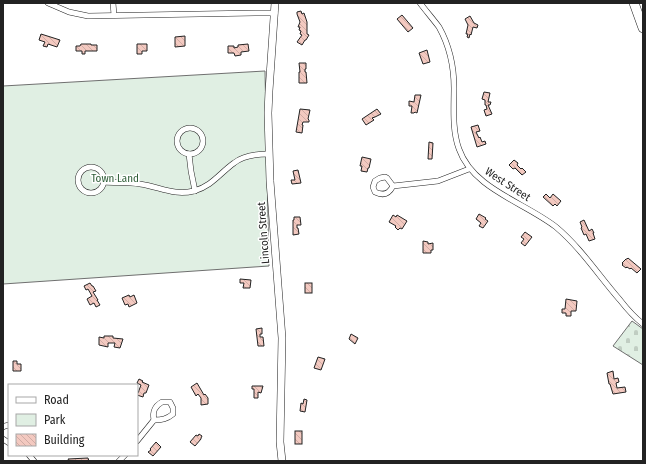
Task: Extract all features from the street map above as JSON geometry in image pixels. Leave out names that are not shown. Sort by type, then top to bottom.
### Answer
[{"type":"highway","points":[[634,3],[643,28]]},
{"type":"main road","name":"Lincoln Street","points":[[275,3],[269,91],[269,154],[272,215],[282,338],[280,442],[282,461]]},
{"type":"street","points":[[48,3],[69,12],[88,16],[275,13]]},
{"type":"street","points":[[113,3],[114,15]]},
{"type":"street","name":"West Street","points":[[420,3],[438,27],[449,51],[454,86],[455,134],[458,148],[469,169],[480,179],[556,228],[588,261],[635,318],[643,324]]},
{"type":"street","points":[[190,127],[201,133],[203,141],[200,148],[194,153],[189,154],[185,153],[178,147],[177,142],[178,134],[185,128],[190,127]]},
{"type":"street","points":[[189,154],[195,190]]},
{"type":"street","points":[[104,182],[142,184],[166,191],[185,193],[204,188],[235,162],[259,154],[269,154]]},
{"type":"street","points":[[91,167],[102,172],[104,182],[102,188],[98,191],[90,193],[82,190],[79,186],[78,178],[82,170],[91,167]]},
{"type":"street","points":[[393,186],[438,181],[469,169]]},
{"type":"street","points":[[138,440],[154,420],[153,414],[156,405],[162,402],[170,402],[173,408],[173,414],[162,420],[154,420]]},
{"type":"green space","name":"Town Land","points":[[265,71],[269,266],[3,284],[3,86]]},
{"type":"green space","points":[[632,321],[643,329],[643,365],[613,346]]},
{"type":"building","points":[[301,11],[302,14],[304,13],[307,22],[307,34],[309,35],[302,45],[297,42],[302,35],[300,34],[301,31],[299,30],[300,27],[298,27],[300,22],[297,14],[297,12]]},
{"type":"building","points":[[402,15],[413,28],[408,32],[397,19]]},
{"type":"building","points":[[470,16],[474,23],[478,25],[477,28],[473,27],[469,38],[467,37],[468,34],[466,34],[468,25],[465,19]]},
{"type":"building","points":[[41,34],[60,40],[57,47],[48,44],[47,47],[43,46],[45,42],[39,40]]},
{"type":"building","points":[[185,36],[185,46],[175,47],[175,37]]},
{"type":"building","points":[[81,44],[97,45],[97,51],[85,51],[85,54],[82,54],[82,51],[76,51],[76,46],[80,46]]},
{"type":"building","points":[[137,44],[147,44],[147,51],[142,51],[142,54],[137,54]]},
{"type":"building","points":[[248,44],[249,51],[241,52],[241,55],[235,56],[234,53],[228,53],[228,46],[234,46],[234,48],[238,47],[238,45]]},
{"type":"building","points":[[427,50],[430,62],[423,64],[419,53]]},
{"type":"building","points":[[299,63],[306,63],[305,72],[307,83],[299,83]]},
{"type":"building","points":[[484,92],[490,93],[488,102],[491,102],[490,105],[488,105],[492,114],[486,116],[484,110],[487,109],[485,100],[482,99]]},
{"type":"building","points":[[415,95],[421,95],[417,113],[411,113],[412,106],[409,106],[409,101],[414,102]]},
{"type":"building","points":[[300,109],[310,110],[308,119],[309,122],[303,122],[302,133],[296,132]]},
{"type":"building","points":[[377,109],[381,114],[372,118],[374,120],[366,125],[362,119]]},
{"type":"building","points":[[478,125],[480,131],[476,132],[482,142],[485,141],[486,144],[477,147],[471,127]]},
{"type":"building","points":[[429,142],[433,143],[432,159],[428,159]]},
{"type":"building","points":[[362,157],[371,159],[367,172],[361,171],[362,166],[360,166]]},
{"type":"building","points":[[514,160],[518,163],[517,165],[521,169],[522,168],[526,172],[522,175],[515,168],[513,169],[509,165]]},
{"type":"building","points":[[298,170],[301,183],[292,184],[291,180],[295,180],[293,171]]},
{"type":"building","points":[[546,194],[550,198],[553,194],[561,201],[557,206],[555,204],[553,206],[543,197]]},
{"type":"building","points":[[479,214],[488,221],[483,228],[479,226],[481,223],[476,219]]},
{"type":"building","points":[[393,215],[396,217],[397,215],[407,221],[402,229],[400,228],[398,230],[395,227],[396,226],[389,222]]},
{"type":"building","points":[[294,217],[300,217],[301,225],[297,225],[299,234],[293,235],[293,220]]},
{"type":"building","points":[[584,220],[589,231],[592,229],[595,239],[589,241],[586,234],[584,235],[580,222]]},
{"type":"building","points":[[525,232],[532,237],[525,246],[521,243],[524,239],[521,237]]},
{"type":"building","points":[[423,241],[428,242],[428,244],[433,243],[433,250],[431,250],[431,253],[423,253]]},
{"type":"building","points":[[628,258],[641,269],[637,273],[631,268],[626,268],[622,265],[622,263]]},
{"type":"building","points":[[240,279],[251,280],[250,288],[243,288],[244,283],[240,283]]},
{"type":"building","points":[[90,283],[96,291],[93,292],[100,305],[96,307],[94,303],[90,305],[87,299],[92,296],[88,289],[86,290],[84,286]]},
{"type":"building","points":[[305,283],[312,283],[312,293],[305,293]]},
{"type":"building","points":[[129,295],[130,297],[134,295],[137,303],[129,307],[128,304],[125,305],[122,298]]},
{"type":"building","points":[[566,299],[577,301],[576,311],[571,311],[571,316],[566,316],[566,313],[562,313],[562,309],[565,309]]},
{"type":"building","points":[[262,328],[262,334],[260,334],[260,337],[263,337],[264,346],[258,346],[256,329]]},
{"type":"building","points":[[351,334],[358,338],[355,344],[349,339]]},
{"type":"building","points":[[104,336],[113,336],[113,338],[123,339],[120,348],[114,347],[115,343],[108,343],[108,347],[99,345],[99,337],[104,338]]},
{"type":"building","points":[[318,357],[325,359],[321,370],[314,368]]},
{"type":"building","points":[[13,361],[17,361],[17,364],[21,364],[21,371],[13,371]]},
{"type":"building","points":[[613,371],[614,379],[618,378],[619,382],[616,383],[617,388],[625,387],[626,392],[613,394],[607,373]]},
{"type":"building","points":[[139,379],[149,385],[143,397],[138,395],[141,385],[137,383]]},
{"type":"building","points":[[197,383],[204,395],[205,394],[208,398],[208,404],[201,405],[201,398],[198,394],[196,396],[191,387]]},
{"type":"building","points":[[252,386],[263,386],[261,393],[258,392],[258,398],[254,398],[254,389],[252,389]]},
{"type":"building","points":[[304,399],[307,400],[305,412],[300,411],[301,403],[303,404]]},
{"type":"building","points":[[295,431],[302,431],[302,444],[295,444]]},
{"type":"building","points":[[199,434],[202,436],[201,439],[195,446],[190,442],[196,435],[198,436]]},
{"type":"building","points":[[156,442],[161,447],[153,456],[148,452]]},
{"type":"building","points":[[88,458],[89,461],[69,461],[68,459]]}]
